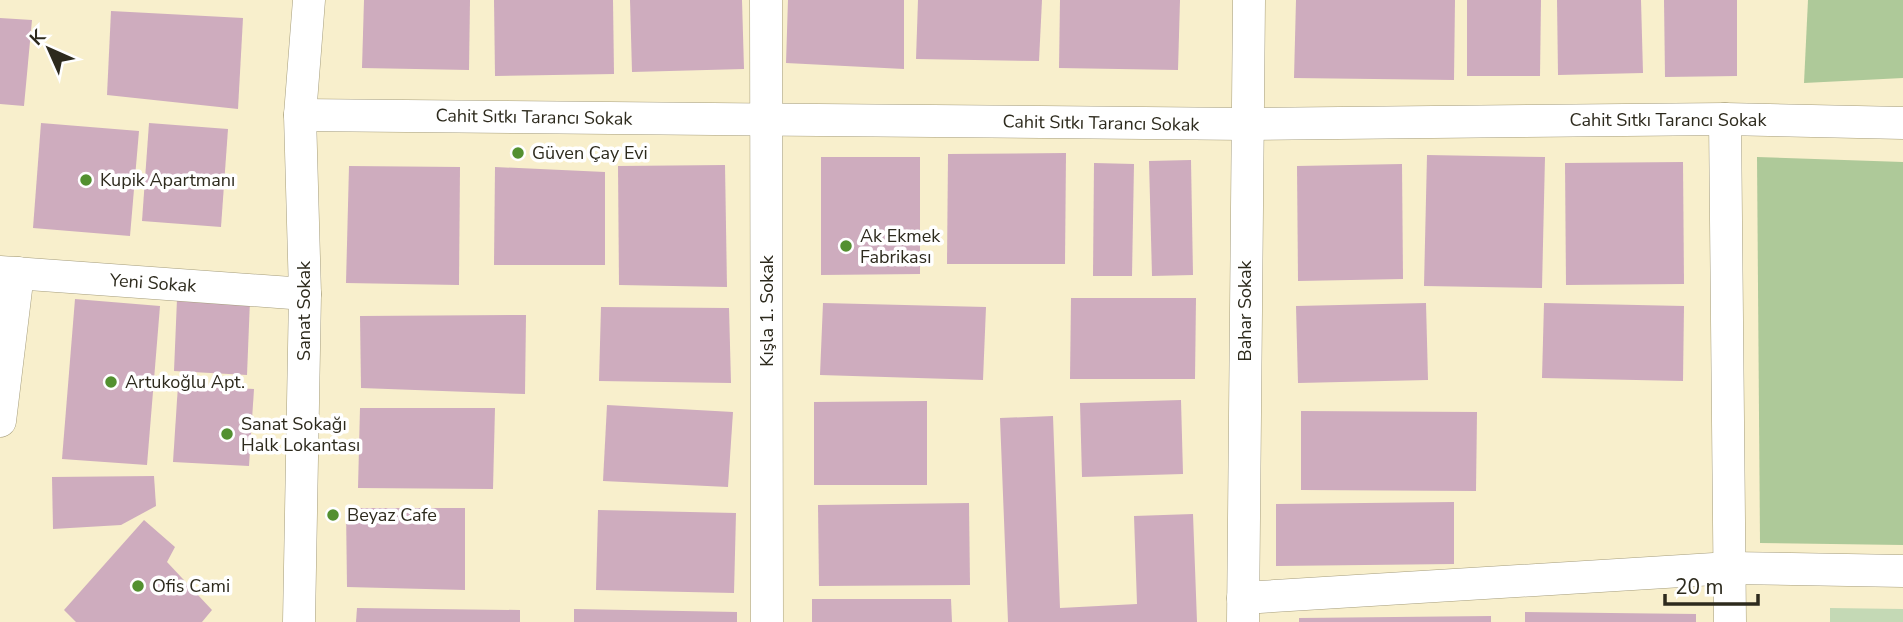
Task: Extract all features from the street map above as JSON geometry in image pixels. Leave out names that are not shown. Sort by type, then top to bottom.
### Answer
[{"type":"street","name":"Sanat Sokak","points":[[299,622],[305,294],[300,115],[309,0]]},
{"type":"street","name":"Kışla 1. Sokak","points":[[766,0],[767,622]]},
{"type":"street","name":"Bahar Sokak","points":[[1243,610],[1249,0]]},
{"type":"street","name":"Cahit Sıtkı Tarancı Sokak","points":[[300,115],[1246,124],[1725,119],[1903,123]]},
{"type":"street","points":[[1725,119],[1730,622]]},
{"type":"street","name":"Yeni Sokak","points":[[9,272],[305,294]]},
{"type":"street","points":[[0,421],[9,272]]},
{"type":"street","points":[[1243,610],[1730,568],[1903,571]]},
{"type":"green space","points":[[1808,0],[1903,0],[1903,78],[1804,83]]},
{"type":"green space","points":[[1757,157],[1903,162],[1903,545],[1760,543]]},
{"type":"green space","points":[[1830,608],[1903,609],[1903,622],[1830,622]]},
{"type":"building","points":[[364,0],[470,0],[469,70],[362,68]]},
{"type":"building","points":[[494,0],[613,0],[614,74],[495,76]]},
{"type":"building","points":[[630,0],[742,0],[744,69],[632,72]]},
{"type":"building","points":[[788,0],[904,0],[904,69],[786,63]]},
{"type":"building","points":[[918,0],[1042,0],[1039,61],[916,59]]},
{"type":"building","points":[[1060,0],[1180,0],[1178,70],[1059,68]]},
{"type":"building","points":[[1296,0],[1455,0],[1454,80],[1294,78]]},
{"type":"building","points":[[1467,0],[1541,0],[1540,76],[1467,76]]},
{"type":"building","points":[[1557,0],[1641,0],[1643,73],[1558,75]]},
{"type":"building","points":[[1664,0],[1737,0],[1737,76],[1665,77]]},
{"type":"building","points":[[111,11],[243,18],[238,109],[107,95]]},
{"type":"building","points":[[0,18],[32,20],[24,106],[0,104]]},
{"type":"building","name":"Kupik Apartmanı","points":[[41,123],[139,131],[130,236],[33,228]]},
{"type":"building","points":[[149,123],[228,129],[221,227],[142,221]]},
{"type":"building","points":[[1066,153],[1065,264],[947,264],[948,154]]},
{"type":"building","points":[[1427,155],[1545,157],[1542,288],[1424,286]]},
{"type":"building","points":[[821,157],[920,157],[920,274],[821,275]]},
{"type":"building","points":[[1191,160],[1193,275],[1152,276],[1149,161]]},
{"type":"building","points":[[1683,162],[1684,284],[1566,285],[1565,163]]},
{"type":"building","points":[[1094,163],[1134,164],[1132,276],[1093,276]]},
{"type":"building","points":[[1402,164],[1403,279],[1298,281],[1297,166]]},
{"type":"building","points":[[725,165],[727,287],[619,285],[618,166]]},
{"type":"building","points":[[349,166],[460,167],[459,285],[346,283]]},
{"type":"building","points":[[495,167],[605,172],[605,265],[494,265]]},
{"type":"building","points":[[1071,298],[1196,298],[1195,379],[1070,379]]},
{"type":"building","name":"Artukoğlu Apt.","points":[[75,299],[160,306],[147,465],[62,459]]},
{"type":"building","points":[[177,299],[250,300],[247,375],[174,371]]},
{"type":"building","points":[[823,303],[986,307],[983,380],[820,375]]},
{"type":"building","points":[[1426,303],[1428,380],[1298,383],[1296,306]]},
{"type":"building","points":[[1544,303],[1684,306],[1683,381],[1542,378]]},
{"type":"building","points":[[601,307],[729,308],[731,383],[599,381]]},
{"type":"building","points":[[526,315],[525,394],[361,388],[360,316]]},
{"type":"building","points":[[178,385],[254,389],[249,466],[173,462]]},
{"type":"building","points":[[1181,400],[1183,474],[1082,477],[1080,403]]},
{"type":"building","points":[[927,401],[927,485],[814,485],[814,402]]},
{"type":"building","points":[[607,405],[733,412],[728,487],[603,481]]},
{"type":"building","points":[[360,408],[495,408],[493,489],[358,488]]},
{"type":"building","points":[[1301,411],[1477,412],[1476,491],[1301,490]]},
{"type":"building","points":[[1053,416],[1060,608],[1137,604],[1134,516],[1193,514],[1197,622],[1008,622],[1000,418]]},
{"type":"building","points":[[154,476],[156,506],[121,525],[53,529],[52,477]]},
{"type":"building","points":[[1454,502],[1454,564],[1276,566],[1276,504]]},
{"type":"building","points":[[969,503],[970,585],[819,586],[818,505]]},
{"type":"building","points":[[346,508],[465,508],[465,590],[347,587]]},
{"type":"building","points":[[598,510],[736,513],[734,593],[596,590]]},
{"type":"building","name":"Ofis Cami","points":[[144,520],[175,547],[167,562],[212,610],[202,622],[76,622],[64,610]]},
{"type":"building","points":[[812,599],[951,599],[952,622],[812,622]]},
{"type":"building","points":[[357,608],[520,610],[520,622],[356,622]]},
{"type":"building","points":[[574,609],[737,612],[737,622],[574,622]]},
{"type":"building","points":[[1525,612],[1696,614],[1696,622],[1525,622]]},
{"type":"building","points":[[1491,616],[1491,622],[1299,622],[1299,618]]},
{"type":"place","name":"Güven Çay Evi","points":[[518,153]]},
{"type":"place","name":"Kupik Apartmanı","points":[[86,180]]},
{"type":"place","name":"Ak Ekmek Fabrikası","points":[[846,246]]},
{"type":"place","name":"Artukoğlu Apt.","points":[[111,382]]},
{"type":"place","name":"Sanat Sokağı Halk Lokantası","points":[[227,434]]},
{"type":"place","name":"Beyaz Cafe","points":[[333,515]]},
{"type":"place","name":"Ofis Cami","points":[[138,586]]}]
